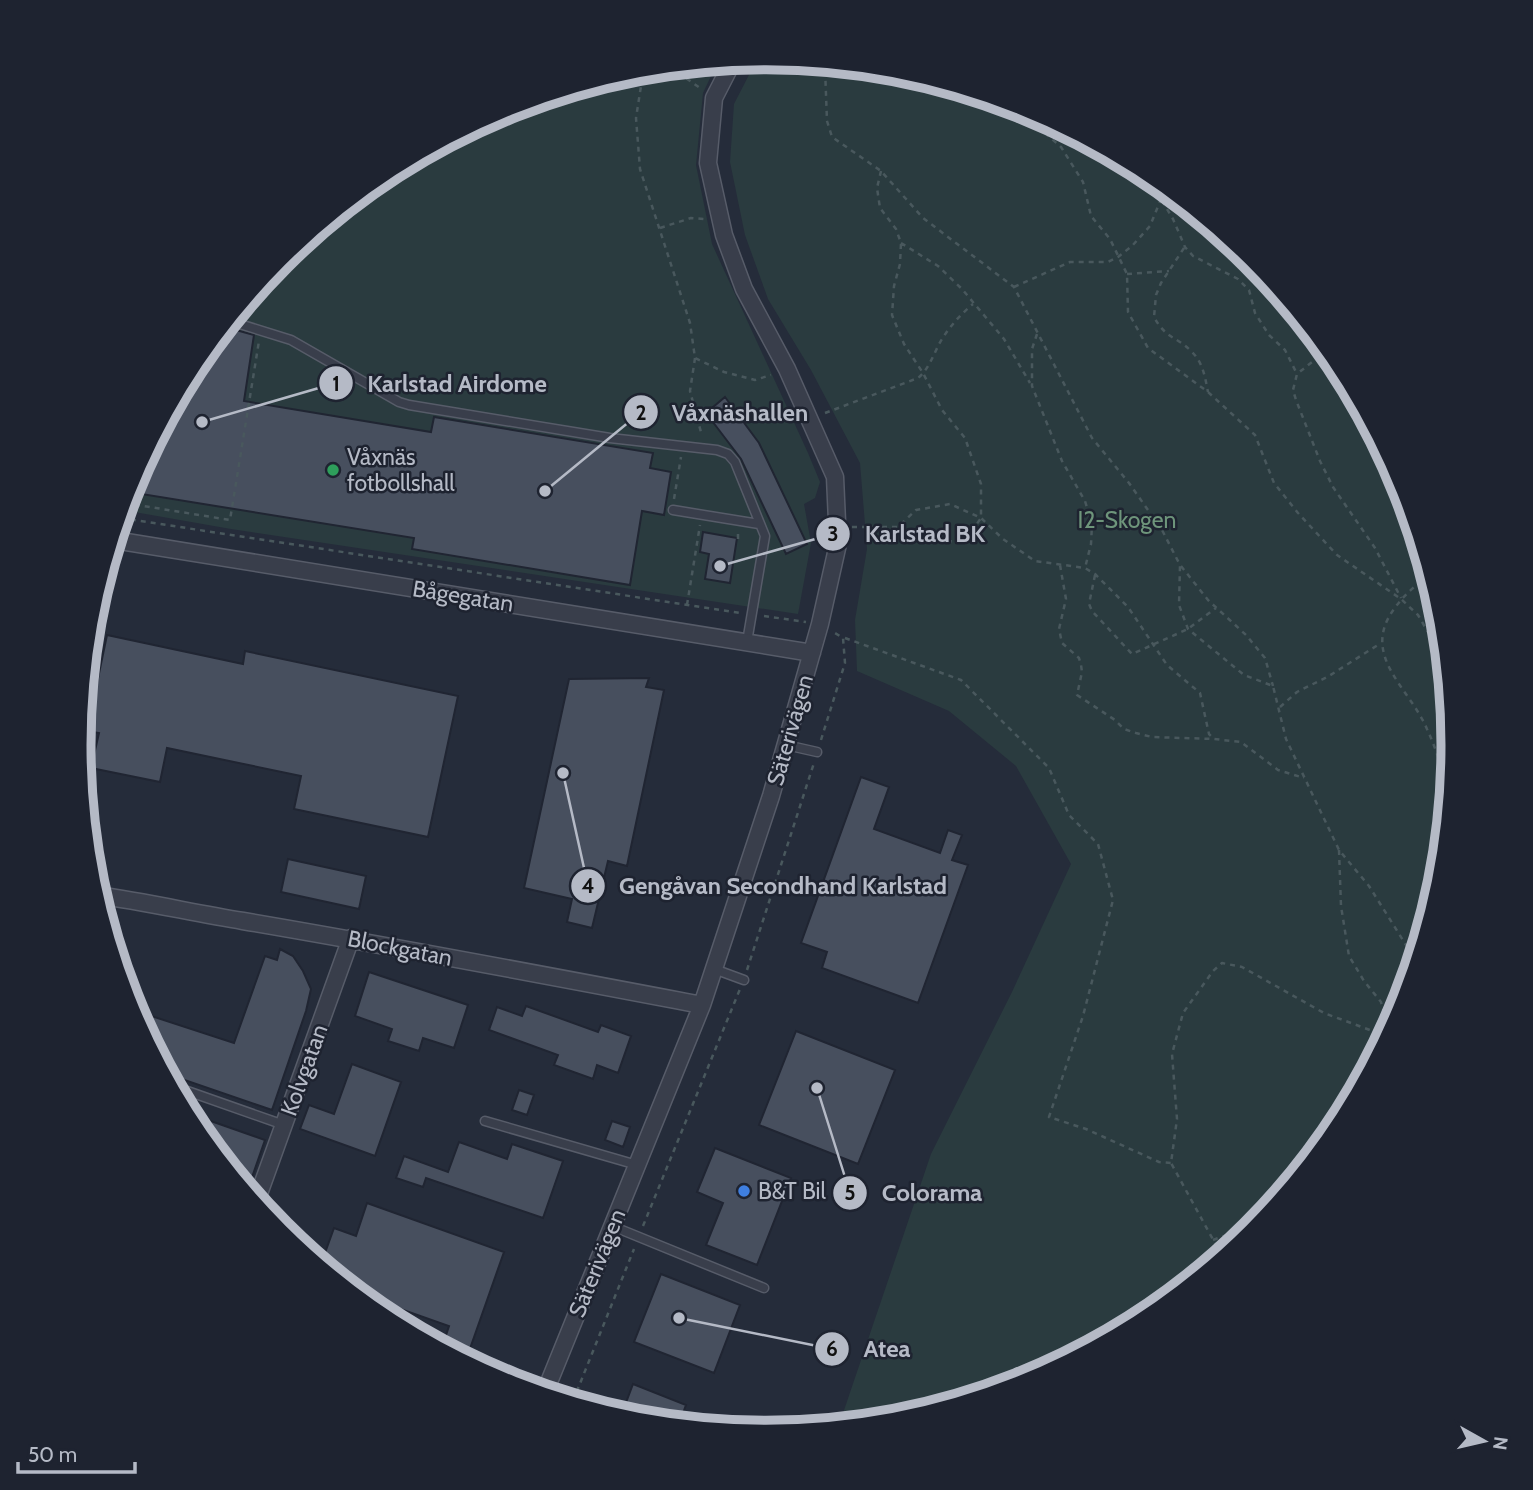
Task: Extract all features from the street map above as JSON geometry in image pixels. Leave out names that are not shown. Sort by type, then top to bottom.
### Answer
[{"type":"street","name":"Säterivägen","points":[[548,1383],[702,1005],[786,745],[813,653],[838,544],[835,477],[787,369],[744,289],[721,220],[708,163],[715,98],[728,71]]},
{"type":"street","name":"Bågegatan","points":[[123,541],[813,653]]},
{"type":"street","name":"Blockgatan","points":[[109,897],[351,938],[702,1005]]},
{"type":"street","name":"Kolvgatan","points":[[261,1192],[351,938]]},
{"type":"lane","points":[[240,323],[303,346],[399,402],[409,405],[610,438],[728,454],[735,462],[765,536],[747,642]]},
{"type":"lane","points":[[673,510],[760,524]]},
{"type":"lane","points":[[786,745],[817,752]]},
{"type":"lane","points":[[714,969],[744,980]]},
{"type":"lane","points":[[188,1091],[284,1125]]},
{"type":"lane","points":[[485,1121],[637,1165]]},
{"type":"lane","points":[[612,1226],[764,1288]]},
{"type":"path","points":[[825,73],[827,121],[832,137],[881,171],[923,218],[1014,287],[1092,438],[1129,483],[1162,530],[1180,565],[1216,608],[1246,635],[1265,658],[1280,707],[1286,739],[1339,850],[1369,886],[1409,951]]},
{"type":"path","points":[[682,76],[715,98]]},
{"type":"path","points":[[644,82],[636,118],[640,169],[690,323],[695,358],[690,391],[706,449]]},
{"type":"path","points":[[1039,128],[1062,147],[1083,182],[1091,216],[1110,239],[1127,274],[1128,312],[1149,348],[1208,392],[1255,435],[1274,483],[1314,530],[1337,555],[1401,599],[1418,615],[1434,642]]},
{"type":"path","points":[[838,527],[898,527],[932,540],[964,542],[981,518],[981,484],[965,438],[942,410],[904,344],[892,315],[901,243],[896,229],[880,208],[877,188],[881,171]]},
{"type":"path","points":[[1014,287],[1070,262],[1108,262],[1118,257],[1150,226],[1161,199]]},
{"type":"path","points":[[1161,199],[1185,247],[1194,256],[1238,279],[1250,290],[1255,313],[1269,335],[1285,350],[1297,374]]},
{"type":"path","points":[[660,228],[691,218],[721,220]]},
{"type":"path","points":[[901,243],[938,266],[962,289],[1019,361],[1062,461],[1085,501],[1092,524],[1091,544],[1085,568]]},
{"type":"path","points":[[1185,247],[1156,295],[1154,317],[1168,337],[1191,351],[1204,369],[1208,392]]},
{"type":"path","points":[[1127,274],[1169,271]]},
{"type":"path","points":[[810,421],[923,373],[953,324],[973,304]]},
{"type":"path","points":[[136,505],[230,520],[261,329]]},
{"type":"path","points":[[1032,386],[1032,349],[1037,334]]},
{"type":"path","points":[[695,358],[724,372],[755,380],[787,369]]},
{"type":"path","points":[[1319,358],[1297,374],[1293,390],[1320,461],[1333,487],[1375,548],[1401,599]]},
{"type":"path","points":[[673,510],[682,447]]},
{"type":"path","points":[[898,527],[916,510],[950,504],[981,518],[1003,539],[1035,561],[1085,568],[1095,574],[1128,607],[1167,666],[1200,693],[1209,734],[1214,739]]},
{"type":"path","points":[[687,605],[702,515]]},
{"type":"path","points":[[130,519],[820,624],[843,638],[961,680],[1006,728],[1049,768],[1069,816],[1098,844],[1113,900],[1083,1017],[1049,1117],[1086,1129],[1158,1162],[1171,1163]]},
{"type":"path","points":[[1059,564],[1066,599],[1059,629],[1062,643],[1079,658],[1081,664],[1077,695],[1124,729],[1153,737],[1241,742],[1278,771],[1305,778]]},
{"type":"path","points":[[1180,565],[1179,605],[1188,629],[1244,675],[1273,686]]},
{"type":"path","points":[[1095,574],[1089,604],[1092,611],[1132,654],[1188,629],[1216,608]]},
{"type":"path","points":[[1421,581],[1401,599],[1385,621],[1381,643],[1396,680],[1427,727],[1441,767]]},
{"type":"path","points":[[577,1392],[744,980],[845,663],[843,638]]},
{"type":"path","points":[[1280,707],[1297,692],[1329,676],[1381,643]]},
{"type":"path","points":[[1339,850],[1341,906],[1349,956],[1381,1002],[1385,1015]]},
{"type":"path","points":[[1217,1247],[1171,1163],[1177,1119],[1172,1054],[1183,1013],[1213,971],[1222,963],[1242,967],[1324,1013],[1377,1032]]},
{"type":"path","points":[[1213,1240],[1232,1233]]},
{"type":"green space","name":"I2-Skogen","points":[[751,71],[811,71],[898,83],[941,93],[1025,121],[1104,160],[1177,209],[1212,238],[1274,300],[1302,334],[1328,370],[1372,446],[1406,528],[1418,570],[1429,613],[1440,701],[1442,745],[1436,833],[1429,877],[1406,962],[1372,1044],[1351,1082],[1328,1120],[1274,1190],[1244,1222],[1177,1281],[1104,1330],[1025,1369],[983,1384],[898,1407],[842,1415],[931,1154],[1012,992],[1071,864],[1016,766],[949,711],[857,671],[855,620],[867,549],[860,463],[811,370],[768,299],[745,235],[730,162],[734,104]]},
{"type":"green space","points":[[713,72],[703,93],[696,165],[712,244],[820,482],[815,498],[804,504],[811,543],[798,614],[231,529],[133,512],[161,446],[205,370],[259,300],[289,268],[356,209],[391,184],[429,160],[508,121],[592,93],[635,83]]},
{"type":"building","points":[[235,330],[254,335],[244,401],[431,432],[434,417],[653,453],[650,468],[671,472],[664,515],[642,511],[630,585],[412,549],[414,538],[140,494],[182,407]]},
{"type":"building","points":[[725,397],[759,443],[807,544],[786,554],[741,459],[706,413]]},
{"type":"building","points":[[703,532],[737,538],[730,583],[705,579],[709,554],[700,552]]},
{"type":"building","points":[[107,635],[243,664],[245,651],[458,696],[428,837],[294,809],[301,776],[167,748],[160,782],[92,768],[99,733],[92,732],[93,703]]},
{"type":"building","points":[[649,678],[646,687],[664,690],[627,866],[608,861],[592,928],[567,922],[572,899],[524,888],[569,679]]},
{"type":"building","points":[[861,777],[889,787],[874,829],[940,853],[948,830],[962,835],[952,860],[968,865],[918,1003],[822,968],[827,952],[801,943]]},
{"type":"building","points":[[288,859],[366,876],[359,909],[281,892]]},
{"type":"building","points":[[280,949],[293,956],[311,989],[272,1110],[180,1078],[148,1015],[234,1043],[265,956],[277,960]]},
{"type":"building","points":[[369,972],[468,1005],[454,1048],[423,1038],[419,1051],[388,1041],[392,1029],[355,1016]]},
{"type":"building","points":[[526,1006],[598,1032],[601,1025],[631,1036],[618,1073],[597,1065],[593,1079],[554,1065],[558,1055],[489,1030],[497,1007],[522,1016]]},
{"type":"building","points":[[796,1031],[895,1070],[858,1164],[759,1125]]},
{"type":"building","points":[[352,1064],[401,1082],[375,1156],[300,1129],[309,1105],[334,1114]]},
{"type":"building","points":[[519,1090],[534,1095],[527,1115],[512,1110]]},
{"type":"building","points":[[204,1119],[265,1140],[251,1180]]},
{"type":"building","points":[[612,1121],[630,1127],[623,1147],[605,1140]]},
{"type":"building","points":[[459,1142],[507,1159],[512,1144],[563,1161],[543,1218],[426,1178],[423,1187],[396,1178],[404,1156],[448,1172]]},
{"type":"building","points":[[715,1148],[791,1178],[757,1265],[706,1245],[723,1203],[697,1192]]},
{"type":"building","points":[[367,1203],[504,1252],[469,1351],[445,1338],[449,1326],[395,1308],[324,1255],[334,1228],[356,1236]]},
{"type":"building","points":[[661,1274],[740,1305],[714,1373],[634,1342]]},
{"type":"building","points":[[633,1384],[686,1405],[682,1415],[625,1405]]},
{"type":"place","name":"Karlstad Airdome","points":[[202,422]]},
{"type":"place","name":"Våxnäs fotbollshall","points":[[333,470]]},
{"type":"place","name":"Våxnäshallen","points":[[545,491]]},
{"type":"place","name":"Karlstad BK","points":[[720,566]]},
{"type":"place","name":"Gengåvan Secondhand Karlstad","points":[[563,773]]},
{"type":"place","name":"Colorama","points":[[817,1088]]},
{"type":"place","name":"B&T Bil","points":[[744,1191]]},
{"type":"place","name":"Atea","points":[[679,1318]]}]
